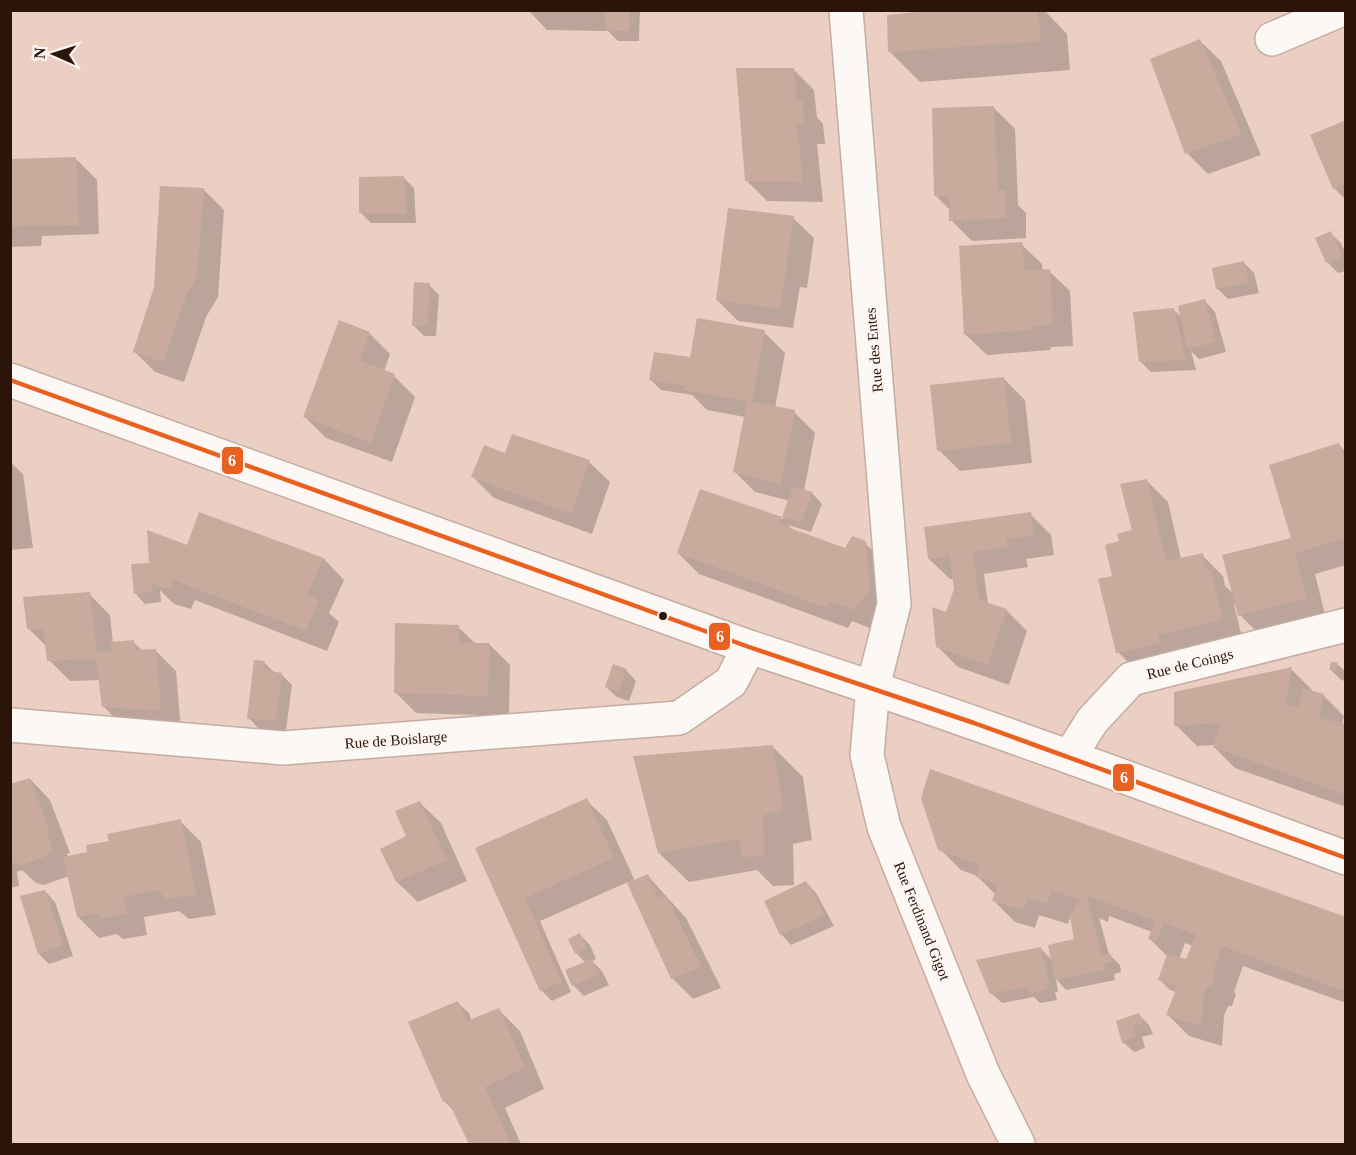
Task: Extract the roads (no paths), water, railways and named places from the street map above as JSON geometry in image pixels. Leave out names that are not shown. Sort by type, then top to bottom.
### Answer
[{"type":"street","name":"Rue des Entes","points":[[846,10],[894,604],[873,687]]},
{"type":"street","points":[[1272,39],[1340,10]]},
{"type":"street","points":[[10,380],[749,647],[873,687],[1070,756],[1346,858]]},
{"type":"street","name":"Rue de Coings","points":[[1070,756],[1092,721],[1131,679],[1346,625]]},
{"type":"street","name":"Rue de Boislarge","points":[[10,725],[283,748],[679,718],[731,682],[749,647]]},
{"type":"street","name":"Rue Ferdinand Gigot","points":[[873,687],[867,755],[884,827],[983,1074],[1018,1144]]}]
